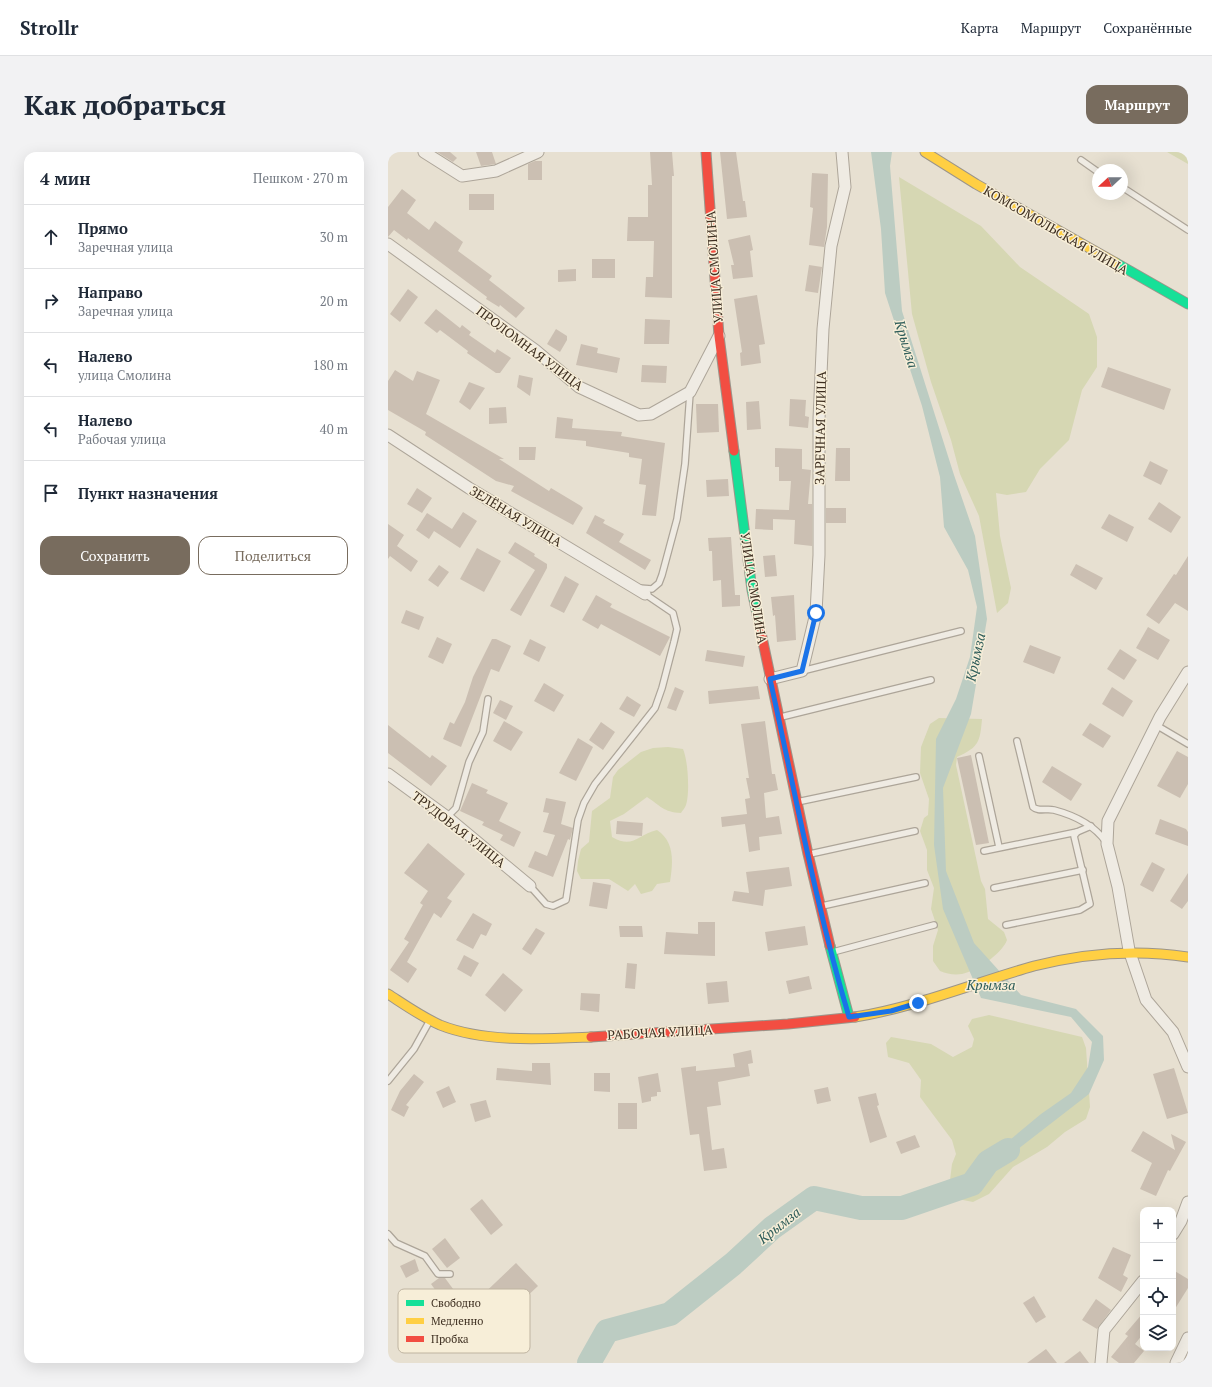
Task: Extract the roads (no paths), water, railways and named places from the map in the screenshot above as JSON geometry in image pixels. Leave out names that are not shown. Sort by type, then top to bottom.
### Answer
[{"type":"main road","name":"УЛИЦА СМОЛИНА","points":[[706,152],[719,336],[752,590],[820,907],[849,1017]]},
{"type":"main road","name":"КОМСОМОЛЬСКАЯ УЛИЦА","points":[[925,152],[976,184],[1188,304]]},
{"type":"main road","name":"РАБОЧАЯ УЛИЦА","points":[[388,994],[430,1020],[448,1027],[471,1032],[537,1037],[578,1037],[814,1022],[891,1011],[1015,972],[1093,954],[1129,950],[1162,952],[1188,957]]},
{"type":"street","points":[[424,152],[462,176],[496,171],[538,152]]},
{"type":"street","name":"ЗАРЕЧНАЯ УЛИЦА","points":[[802,671],[816,613],[819,555],[819,419],[823,329],[831,246],[844,187],[842,152]]},
{"type":"street","name":"ПРОЛОМНАЯ УЛИЦА","points":[[388,244],[535,350],[579,387],[639,415],[651,414],[690,392]]},
{"type":"street","points":[[690,392],[719,336]]},
{"type":"street","name":"ЗЕЛЁНАЯ УЛИЦА","points":[[388,435],[469,488],[645,594]]},
{"type":"street","points":[[770,679],[802,671]]},
{"type":"street","points":[[1188,672],[1156,725],[1108,821],[1107,844],[1118,887],[1129,950],[1146,1000],[1173,1032],[1188,1067]]},
{"type":"street","name":"ТРУДОВАЯ УЛИЦА","points":[[388,774],[447,817],[530,886]]},
{"type":"street","points":[[1176,1229],[1181,1221],[1188,1202]]},
{"type":"street","points":[[1101,1363],[1104,1330],[1140,1285]]},
{"type":"street","points":[[1176,1363],[1188,1338]]},
{"type":"lane","points":[[1081,160],[1092,168]]},
{"type":"lane","points":[[1128,191],[1188,230]]},
{"type":"lane","points":[[633,587],[652,588],[659,583],[668,553],[677,519],[685,464],[690,392]]},
{"type":"lane","points":[[530,886],[546,904],[552,906],[566,900],[578,820],[584,803],[595,784],[655,708],[674,642],[676,624],[673,613],[645,594]]},
{"type":"lane","points":[[802,671],[961,631]]},
{"type":"lane","points":[[779,717],[931,680]]},
{"type":"lane","points":[[447,817],[456,808],[469,762],[483,732],[488,699]]},
{"type":"lane","points":[[1156,725],[1188,744]]},
{"type":"lane","points":[[1017,741],[1031,803],[1035,809],[1053,810],[1091,826],[1099,831],[1107,844]]},
{"type":"lane","points":[[979,756],[999,848]]},
{"type":"lane","points":[[797,802],[916,777]]},
{"type":"lane","points":[[984,851],[1077,832],[1091,826]]},
{"type":"lane","points":[[808,854],[915,831]]},
{"type":"lane","points":[[1006,925],[1080,910],[1090,904],[1090,898],[1074,836],[1077,832]]},
{"type":"lane","points":[[994,888],[1083,870]]},
{"type":"lane","points":[[820,907],[925,883]]},
{"type":"lane","points":[[831,952],[934,926]]},
{"type":"lane","points":[[388,1081],[414,1049],[430,1020]]},
{"type":"lane","points":[[388,1234],[396,1243],[425,1256],[438,1274],[450,1274]]},
{"type":"water","name":"Крымза","points":[[871,152],[892,152],[890,166],[902,311],[975,536],[987,619],[971,714],[943,788],[946,871],[974,943],[1021,995],[1076,1009],[1103,1036],[1104,1060],[1089,1094],[1018,1149],[989,1176],[980,1168],[1041,1114],[1071,1093],[1088,1067],[1092,1042],[1071,1017],[981,998],[943,909],[934,845],[936,739],[956,699],[970,657],[977,607],[968,570],[944,527],[940,477],[922,406],[885,293],[881,229]]},
{"type":"waterway","name":"Крымза","points":[[589,1363],[607,1331],[670,1314],[733,1264],[772,1228],[814,1198],[861,1208],[902,1208],[972,1184],[988,1162],[1008,1150]]}]
